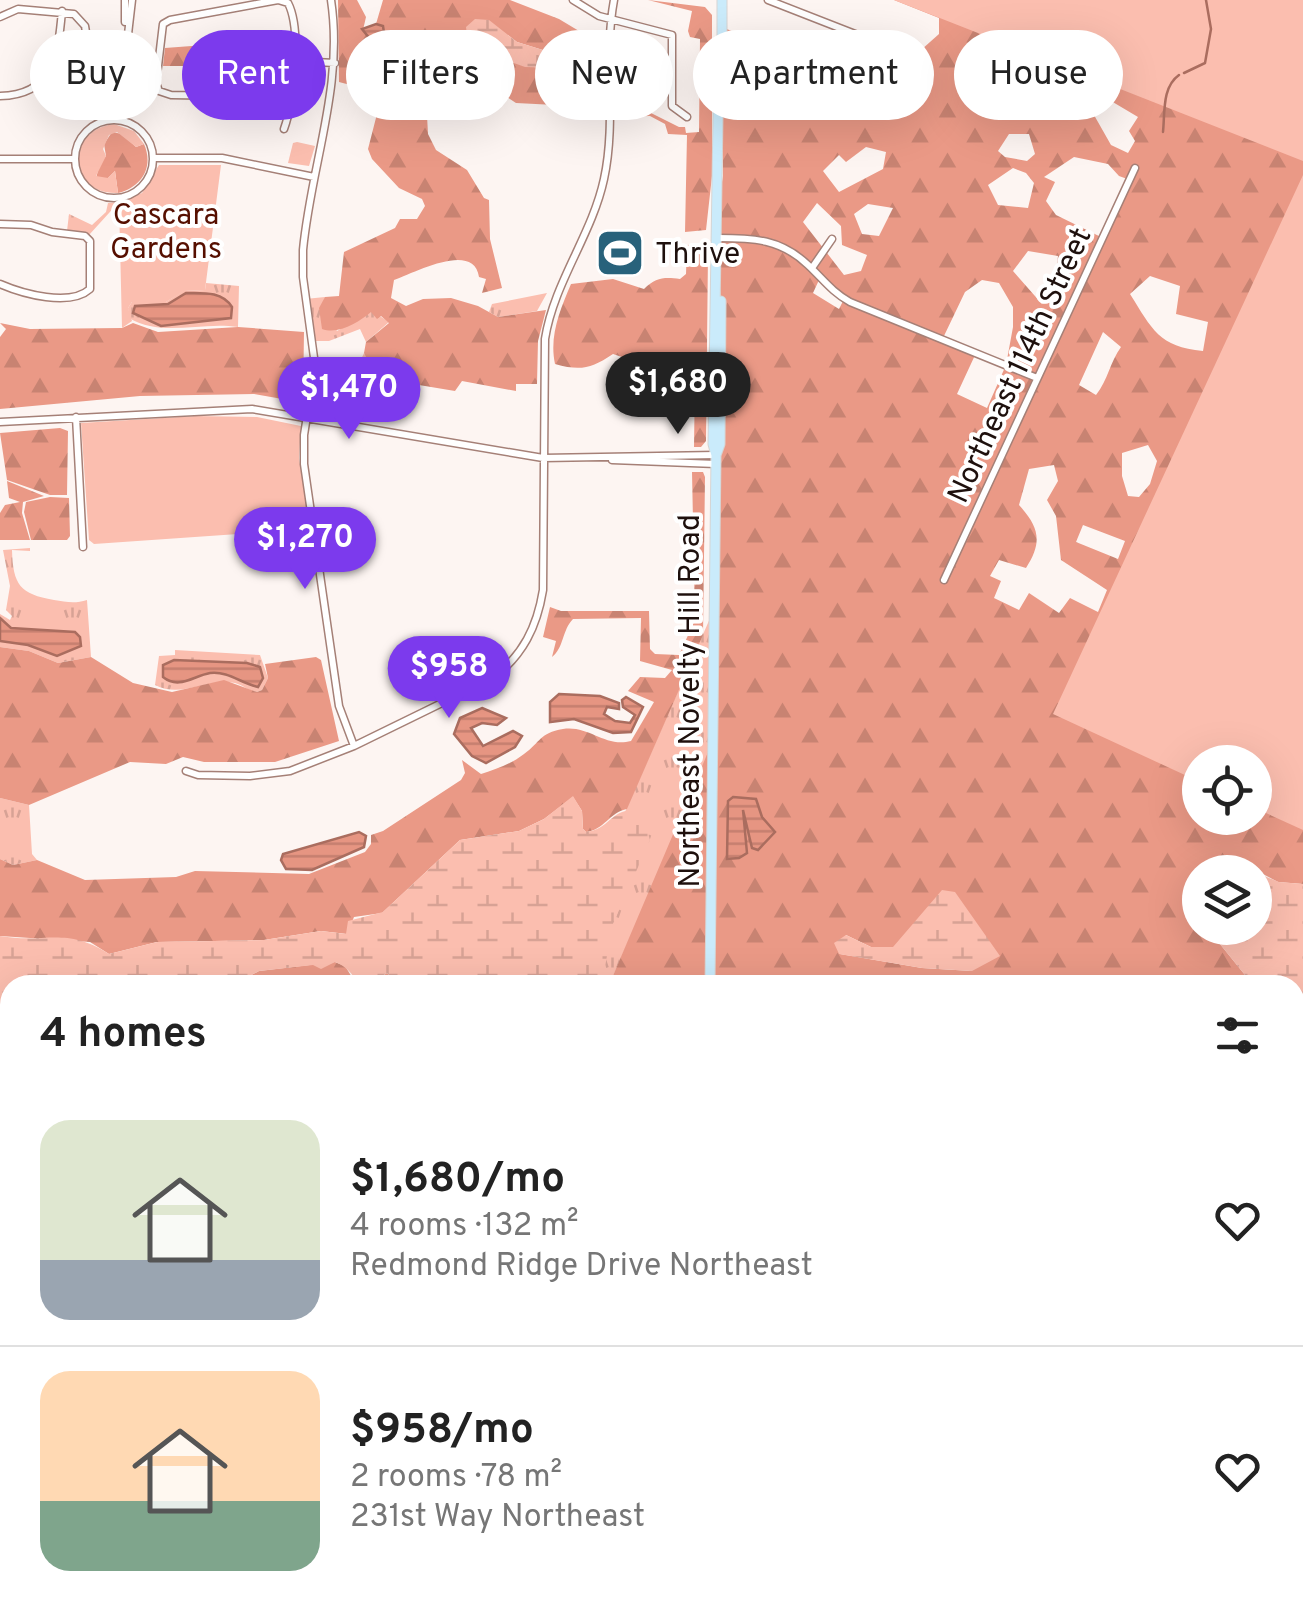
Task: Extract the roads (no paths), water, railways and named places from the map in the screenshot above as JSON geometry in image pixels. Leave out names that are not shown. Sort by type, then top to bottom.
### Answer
[{"type":"main road","name":"Northeast Novelty Hill Road","points":[[712,975],[716,460],[713,444],[722,0]]},
{"type":"street","points":[[126,30],[128,0]]},
{"type":"street","points":[[162,31],[163,24],[170,20],[284,0],[292,12],[293,30]]},
{"type":"street","points":[[331,0],[335,63],[303,264],[315,380],[304,464],[340,706],[354,746]]},
{"type":"street","points":[[573,0],[599,16],[672,35],[672,106],[687,117]]},
{"type":"street","points":[[186,771],[198,775],[269,775],[310,765],[493,678],[516,657],[534,628],[542,590],[546,326],[590,224],[609,155],[614,0]]},
{"type":"street","points":[[768,0],[845,30]]},
{"type":"street","points":[[1,16],[16,9],[62,11],[74,14],[82,21],[84,30]]},
{"type":"street","points":[[0,96],[32,89],[48,74],[58,45],[62,11]]},
{"type":"street","points":[[326,63],[335,63]]},
{"type":"street","points":[[118,120],[145,135],[153,158],[142,186],[129,195],[114,198],[87,188],[75,159],[80,140],[90,129],[118,120]]},
{"type":"street","points":[[284,129],[286,120]]},
{"type":"street","points":[[153,158],[222,158],[314,177]]},
{"type":"street","points":[[0,159],[75,159]]},
{"type":"street","name":"Northeast 114th Street","points":[[944,580],[1135,168]]},
{"type":"street","points":[[0,224],[30,225],[77,234],[90,241],[91,280],[85,294],[47,296],[0,284]]},
{"type":"street","points":[[718,238],[770,241],[790,250],[829,288],[850,302],[1036,378]]},
{"type":"street","points":[[812,268],[832,239]]},
{"type":"street","points":[[0,422],[240,408],[542,458],[608,459],[635,454],[716,460]]},
{"type":"street","points":[[76,417],[83,547]]},
{"type":"waterway","points":[[1184,73],[1205,63],[1211,29],[1206,0]]},
{"type":"waterway","points":[[1163,132],[1167,93],[1179,75]]},
{"type":"place","name":"Thrive","points":[[620,253]]},
{"type":"park label","name":"Cascara Gardens","points":[[166,231]]}]
